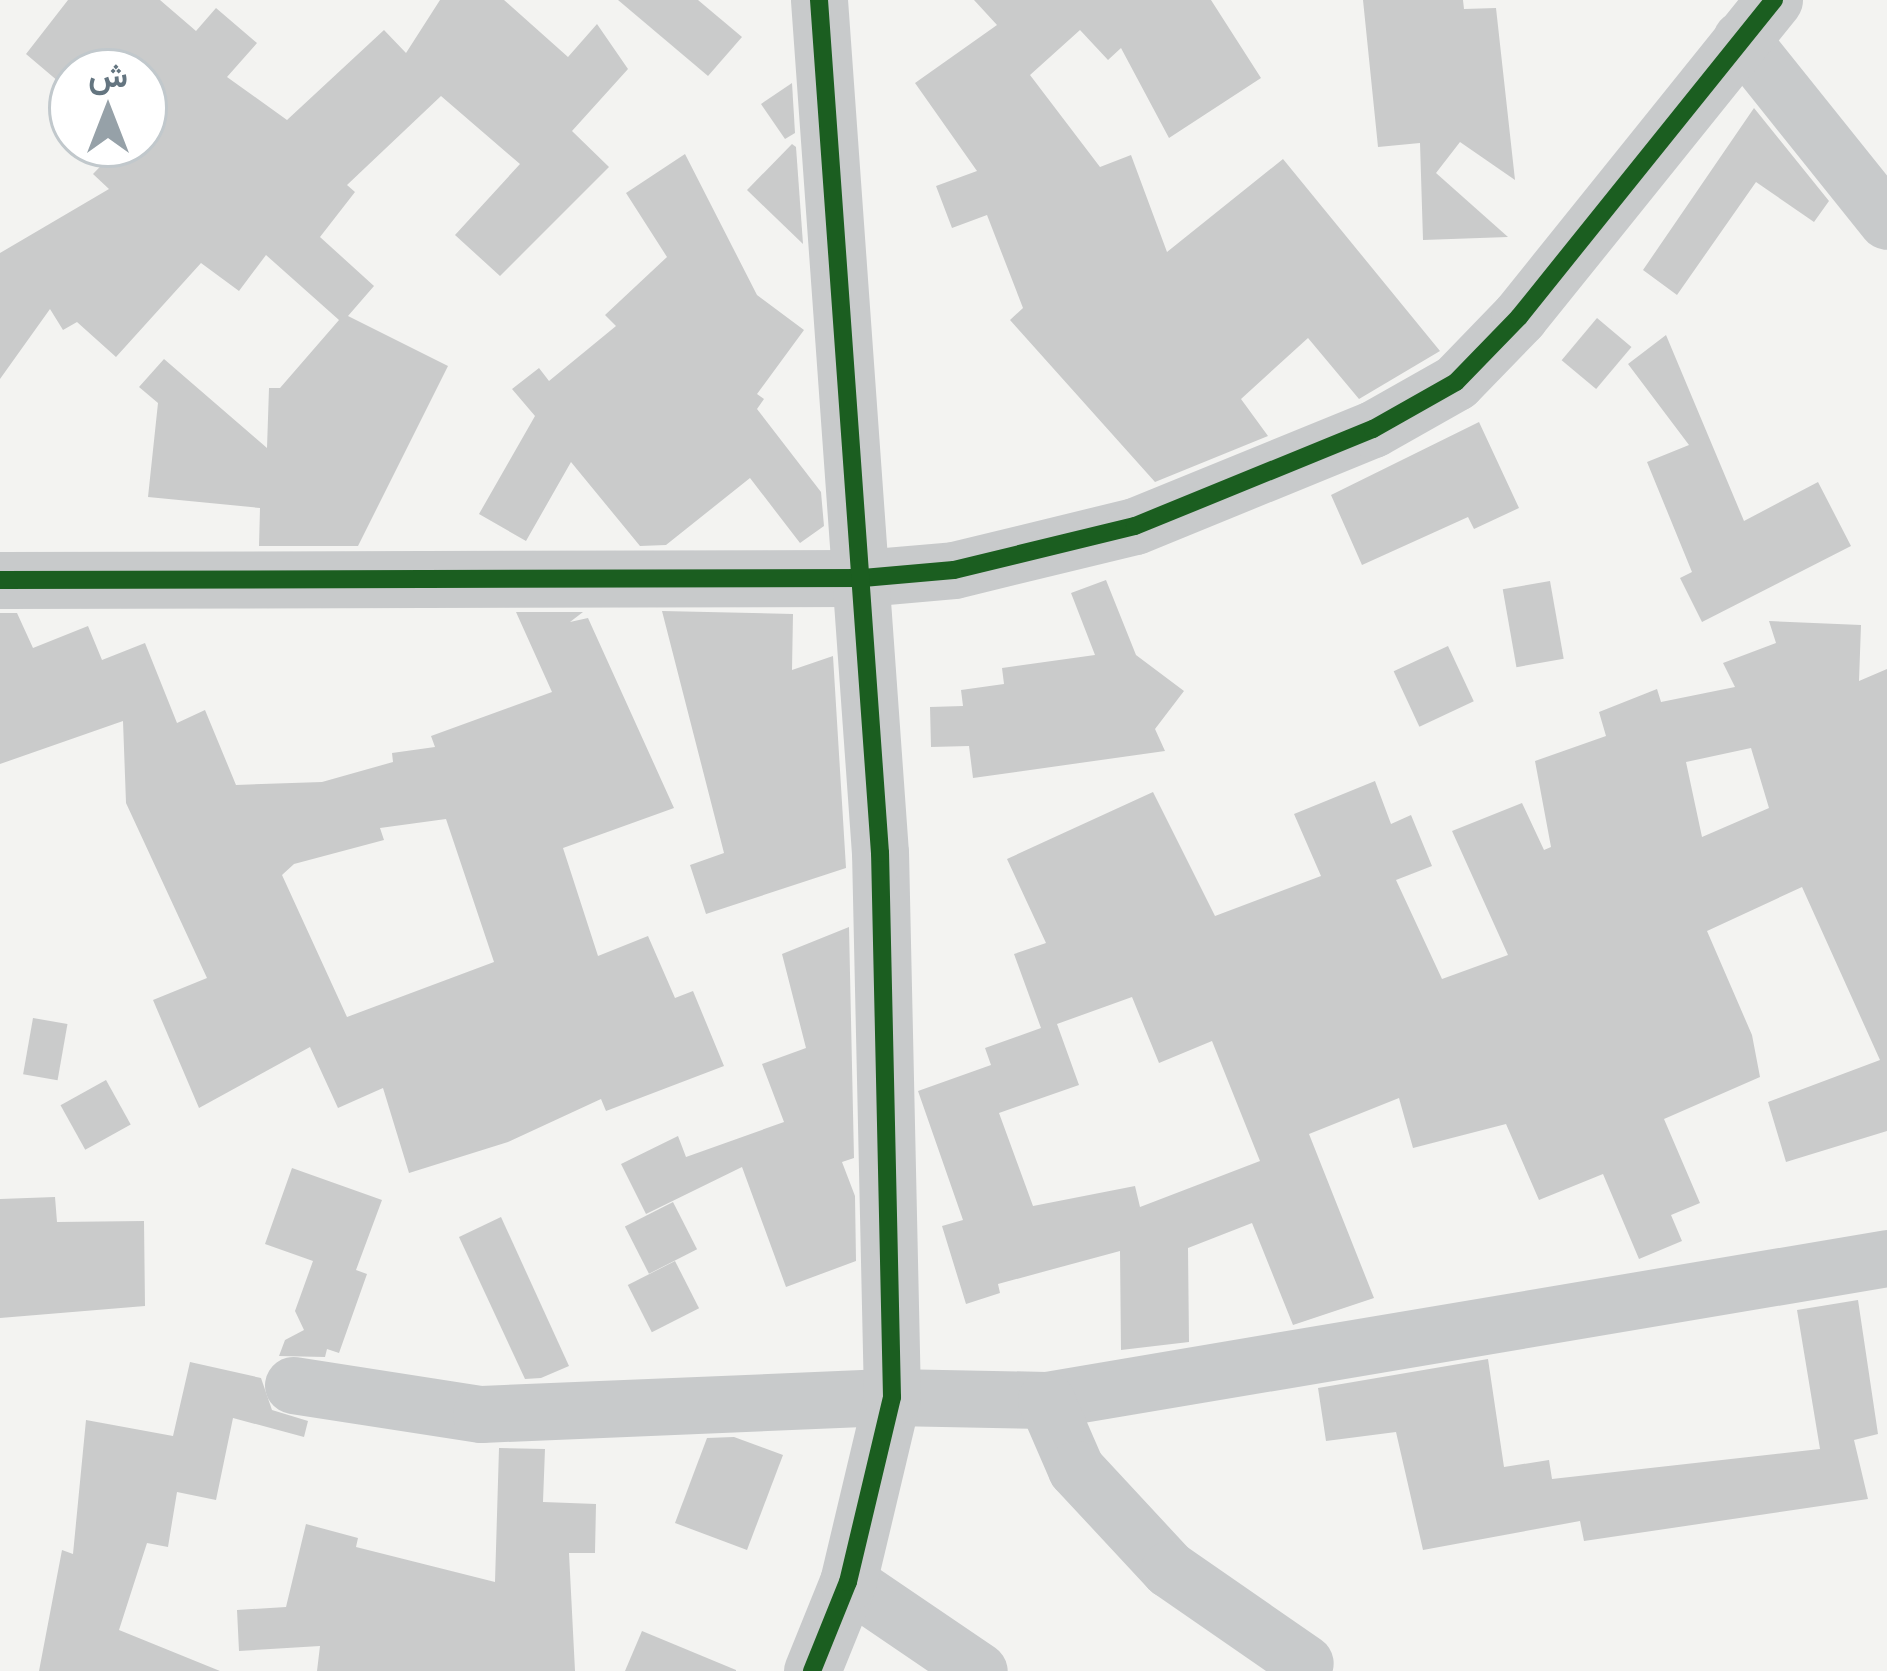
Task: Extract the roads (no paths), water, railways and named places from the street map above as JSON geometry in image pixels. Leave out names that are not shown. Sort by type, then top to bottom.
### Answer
[{"type":"street","points":[[812,1671],[848,1582],[892,1396],[880,853],[818,0]]},
{"type":"street","points":[[0,580],[863,578],[954,570],[1135,526],[1373,429],[1456,382],[1519,317],[1757,20],[1887,221]]},
{"type":"street","points":[[293,1385],[481,1414],[892,1396],[1046,1400],[1887,1258]]},
{"type":"street","points":[[1046,1400],[1076,1469],[1169,1569],[1305,1663]]},
{"type":"street","points":[[848,1582],[916,1652],[979,1671]]}]
